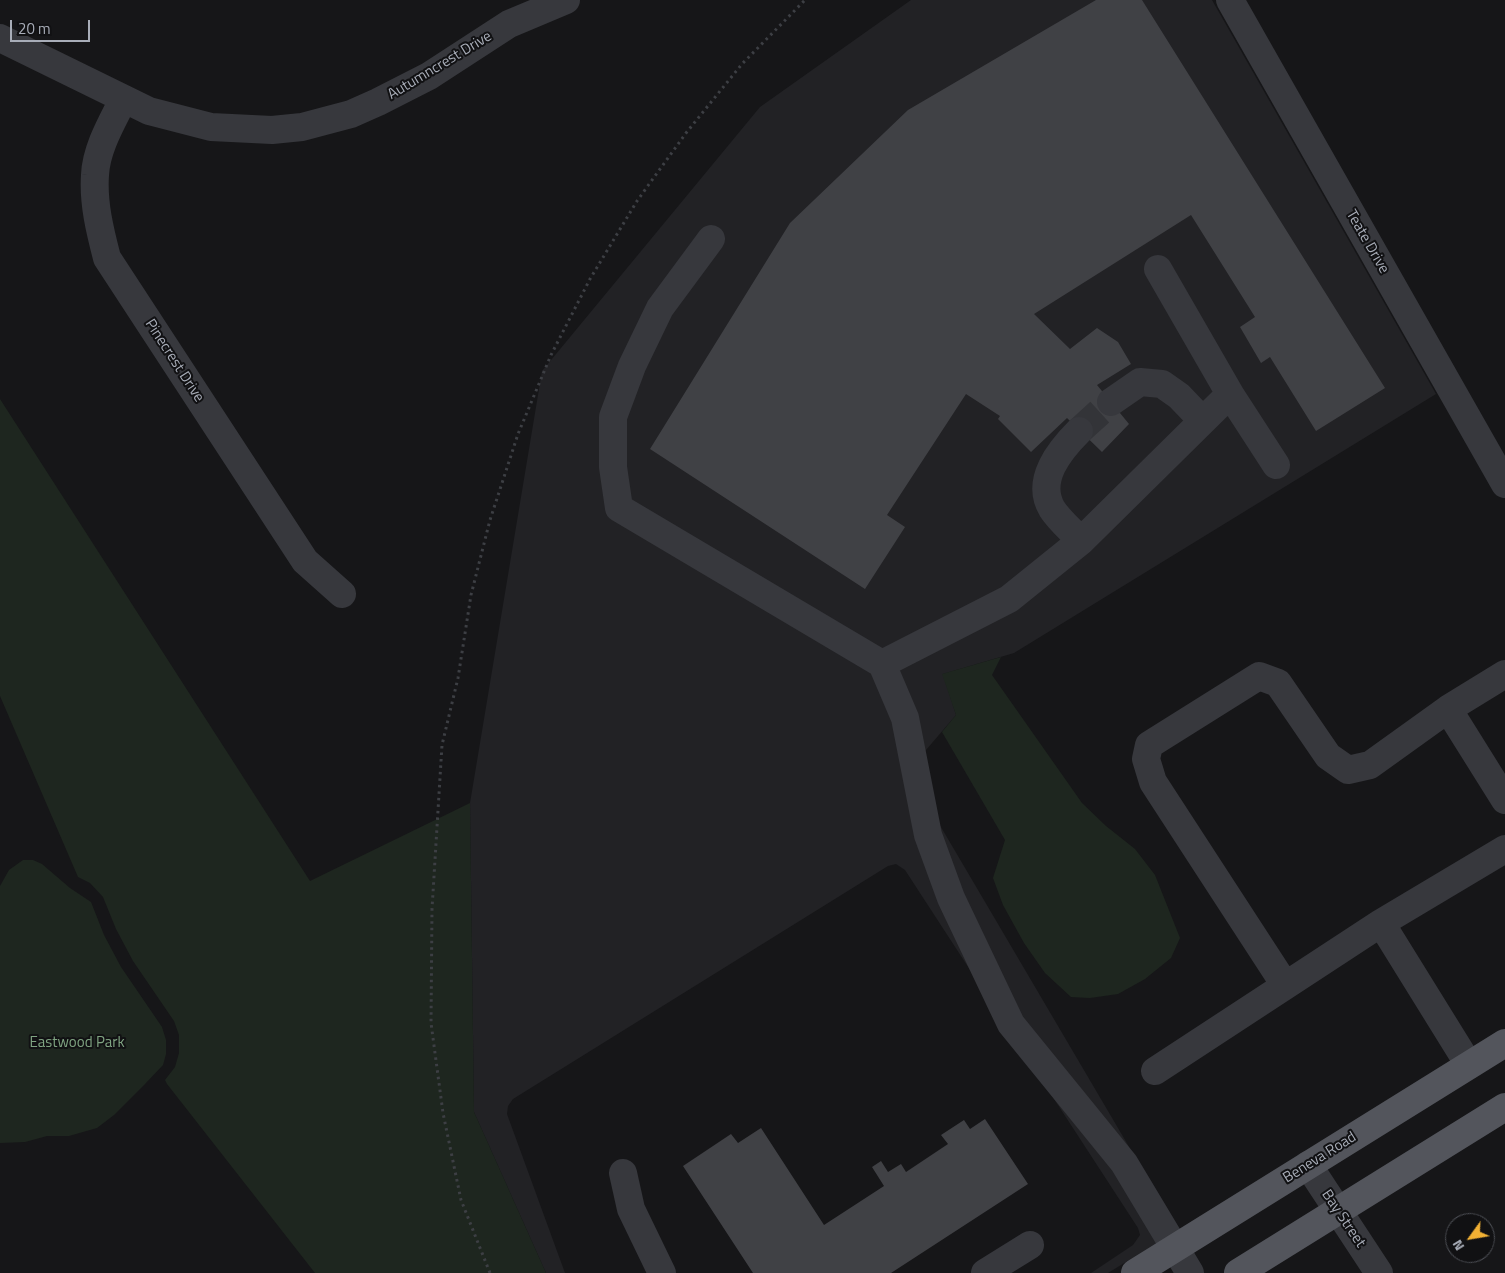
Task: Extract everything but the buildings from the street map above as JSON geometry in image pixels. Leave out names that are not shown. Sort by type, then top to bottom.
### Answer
[{"type":"main road","name":"Beneva Road","points":[[1135,1273],[1505,1043]]},
{"type":"main road","points":[[1238,1273],[1505,1107]]},
{"type":"street","name":"Autumncrest Drive","points":[[0,38],[123,100],[150,111],[211,127],[244,131],[302,128],[351,114],[378,102],[429,76],[509,24],[566,0]]},
{"type":"street","name":"Teate Drive","points":[[1230,0],[1505,484]]},
{"type":"street","name":"Pinecrest Drive","points":[[123,100],[106,136],[95,173],[96,211],[106,258],[305,561],[342,594]]},
{"type":"street","points":[[711,239],[660,308],[632,366],[613,417],[613,467],[619,508],[882,664],[905,718],[928,835],[944,880],[1012,1024],[1124,1163],[1190,1273]]},
{"type":"street","points":[[1158,270],[1230,394],[1276,465]]},
{"type":"street","points":[[1111,402],[1140,382],[1162,384],[1179,396],[1202,420]]},
{"type":"street","points":[[882,664],[1010,599],[1081,540],[1230,394]]},
{"type":"street","points":[[1079,431],[1062,448],[1050,470],[1047,488],[1052,508],[1081,540]]},
{"type":"street","points":[[1285,986],[1153,782],[1146,759],[1149,745],[1259,676],[1278,683],[1328,756],[1348,770],[1370,765],[1448,709],[1505,674]]},
{"type":"street","points":[[1448,709],[1505,800]]},
{"type":"street","points":[[1155,1071],[1381,923],[1505,849]]},
{"type":"street","points":[[1381,923],[1469,1065]]},
{"type":"street","name":"Bay Street","points":[[1308,1165],[1337,1212],[1379,1273]]},
{"type":"street","points":[[623,1173],[631,1209],[662,1273]]},
{"type":"street","points":[[985,1273],[1030,1245]]},
{"type":"path","points":[[490,1273],[460,1200],[443,1113],[431,1023],[432,909],[442,745],[458,678],[472,595],[490,520],[522,425],[551,355],[590,279],[638,201],[686,133],[742,64],[804,0]]},
{"type":"shaded area","points":[[911,0],[1212,0],[1436,394],[1014,653],[943,674],[956,715],[908,771],[1178,1230],[1108,1273],[1091,1273],[1133,1245],[1140,1235],[1138,1228],[905,870],[896,864],[888,866],[513,1099],[508,1106],[507,1114],[565,1273],[546,1273],[474,1112],[470,803],[542,371],[760,107]]},
{"type":"green space","points":[[0,399],[310,881],[470,803],[474,1112],[546,1273],[315,1273],[167,1084],[165,1080],[175,1067],[179,1053],[179,1035],[174,1021],[133,961],[116,929],[103,897],[90,883],[78,877],[0,696]]},
{"type":"green space","points":[[1001,657],[992,675],[1082,803],[1106,826],[1135,849],[1155,875],[1180,938],[1171,958],[1145,979],[1118,994],[1090,998],[1071,997],[1045,973],[1024,943],[1003,905],[993,878],[1005,840],[942,732],[956,715],[942,674]]},
{"type":"green space","name":"Eastwood Park","points":[[23,860],[33,860],[42,864],[70,888],[91,902],[104,935],[121,967],[162,1027],[166,1040],[166,1054],[163,1065],[114,1115],[97,1128],[69,1136],[47,1136],[25,1142],[0,1143],[0,886],[9,870]]},
{"type":"tunnel","points":[[1079,431],[1111,402]]}]
